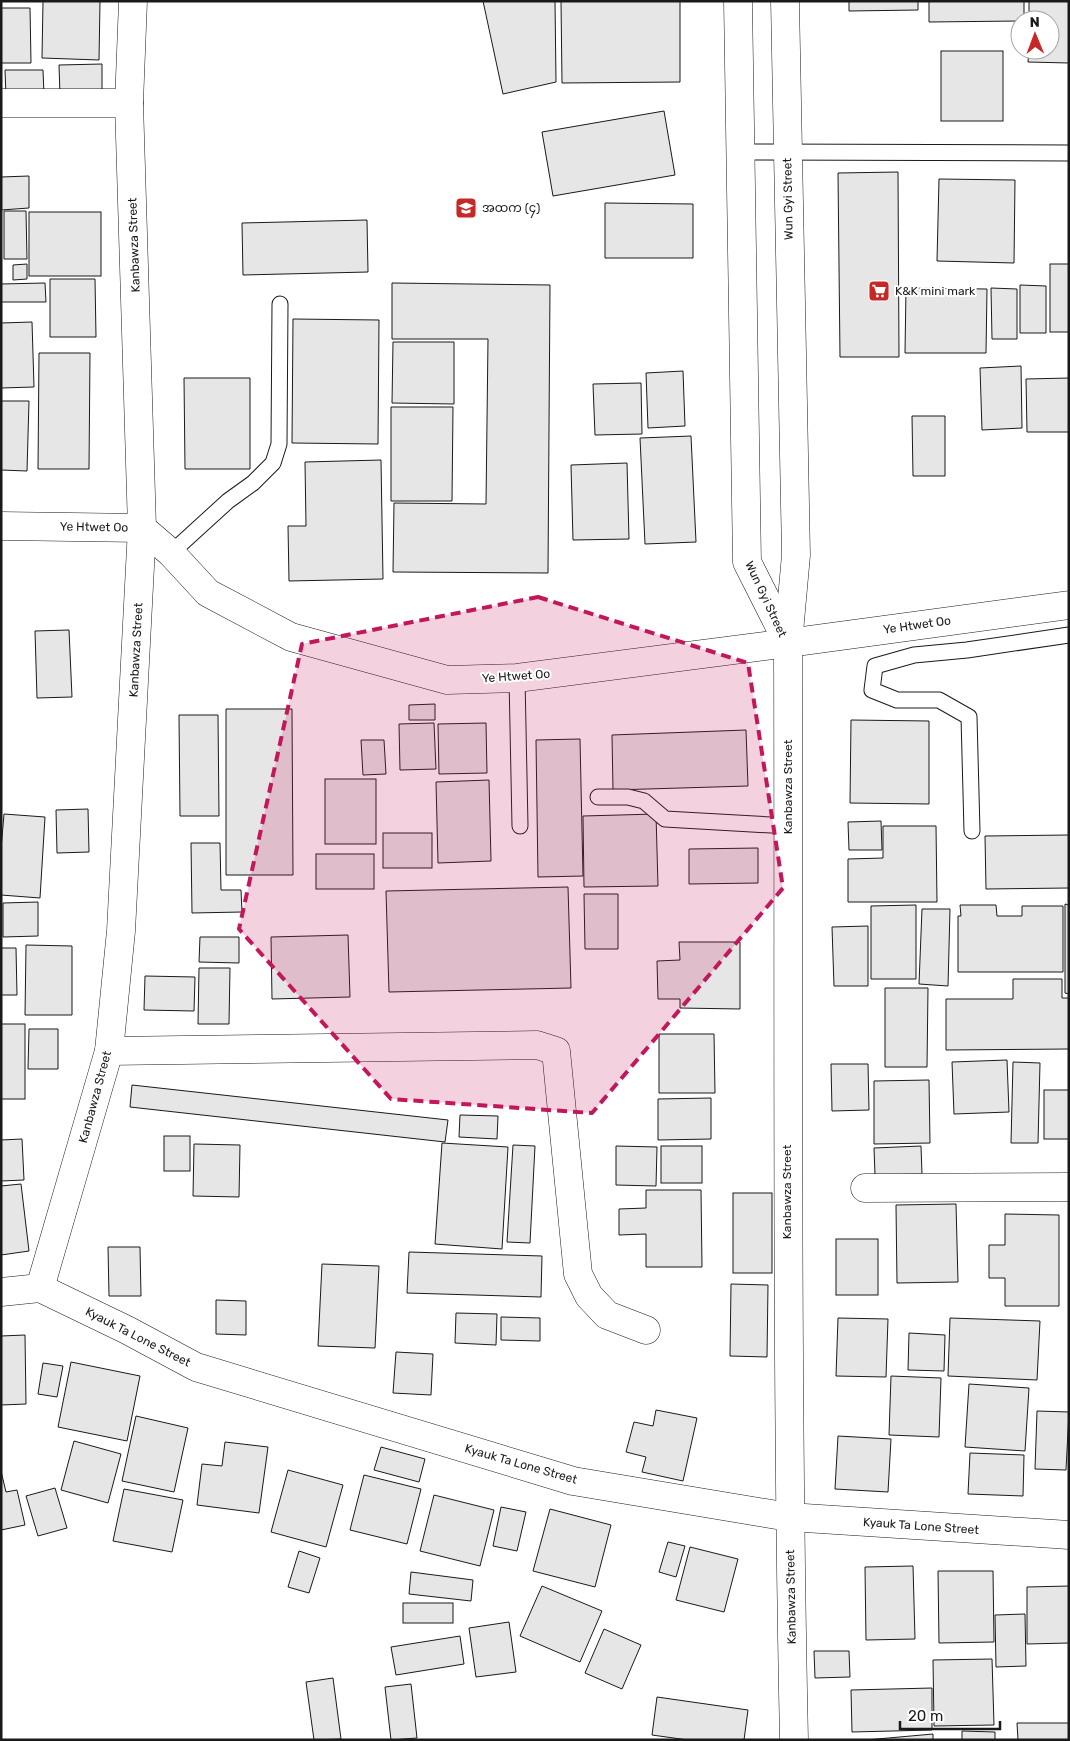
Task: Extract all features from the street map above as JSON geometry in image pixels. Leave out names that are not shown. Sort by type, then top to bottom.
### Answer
[{"type":"street","name":"Kanbawza Street","points":[[40,1288],[108,1051],[121,932],[142,528],[129,103],[133,1]]},
{"type":"street","name":"Wun Gyi Street","points":[[738,1],[747,562],[788,644]]},
{"type":"street","name":"Wun Gyi Street","points":[[785,1],[796,556],[788,644]]},
{"type":"street","points":[[1,103],[129,103]]},
{"type":"street","name":"Ye Htwet Oo","points":[[1,526],[142,528],[170,553],[208,593],[290,637],[447,680],[517,678],[788,644],[1069,605]]},
{"type":"street","name":"Kanbawza Street","points":[[788,644],[787,1203],[789,1517],[794,1740]]},
{"type":"street","points":[[108,1051],[537,1045],[556,1051],[578,1274],[589,1296],[607,1315],[646,1330]]},
{"type":"street","points":[[865,1188],[1069,1187]]},
{"type":"street","points":[[1,1292],[40,1288]]},
{"type":"street","name":"Kyauk Ta Lone Street","points":[[40,1288],[127,1330],[196,1367],[573,1481],[789,1517],[1069,1535]]},
{"type":"lane","points":[[740,152],[1069,153]]},
{"type":"lane","points":[[170,553],[228,501],[253,483],[274,464],[279,444],[280,304]]},
{"type":"lane","points":[[972,831],[969,717],[939,700],[897,700],[872,690],[875,666],[914,654],[967,650],[1069,635]]},
{"type":"lane","points":[[517,678],[520,826]]},
{"type":"lane","points":[[598,797],[628,797],[644,801],[665,819],[788,826]]},
{"type":"highlighted area","points":[[538,597],[748,663],[783,888],[592,1113],[391,1099],[239,929],[302,644]]},
{"type":"building","points":[[43,1],[100,1],[99,60],[42,58]]},
{"type":"building","points":[[483,1],[555,1],[556,82],[503,94]]},
{"type":"building","points":[[561,1],[680,1],[680,82],[562,83]]},
{"type":"building","points":[[849,1],[918,1],[918,10],[849,11]]},
{"type":"building","points":[[929,1],[1024,1],[1024,10],[1010,10],[1010,21],[929,22]]},
{"type":"building","points":[[1029,1],[1069,1],[1069,63],[1028,62],[1028,60],[1060,60],[1060,10],[1029,10]]},
{"type":"building","points":[[1,8],[30,8],[31,63],[1,63]]},
{"type":"building","points":[[941,51],[1003,51],[1003,121],[941,121]]},
{"type":"building","points":[[102,64],[102,93],[60,95],[59,65]]},
{"type":"building","points":[[5,70],[43,70],[44,95],[6,96]]},
{"type":"building","points":[[664,111],[675,175],[553,196],[542,132]]},
{"type":"building","points":[[898,172],[899,357],[840,357],[838,173]]},
{"type":"building","points":[[29,176],[29,208],[1,210],[1,177]]},
{"type":"building","points":[[939,179],[1015,180],[1014,263],[937,261]]},
{"type":"building","points":[[605,203],[693,204],[693,258],[605,258]]},
{"type":"building","points":[[4,211],[26,211],[27,259],[4,259]]},
{"type":"building","points":[[29,212],[101,212],[101,276],[29,276]]},
{"type":"building","points":[[367,220],[368,272],[243,275],[242,223]]},
{"type":"building","points":[[27,264],[27,279],[13,280],[13,265]]},
{"type":"building","points":[[1050,264],[1069,264],[1069,332],[1050,332]]},
{"type":"building","points":[[50,279],[95,279],[96,337],[50,337]]},
{"type":"building","points":[[45,283],[46,302],[1,302],[1,284]]},
{"type":"building","points":[[392,283],[550,285],[548,573],[393,572],[394,503],[486,504],[488,339],[392,339]]},
{"type":"building","points":[[1020,285],[1046,286],[1046,333],[1020,333]]},
{"type":"building","points":[[906,288],[987,289],[986,353],[905,353]]},
{"type":"building","points":[[991,288],[1017,289],[1017,339],[992,339]]},
{"type":"building","points":[[293,319],[379,320],[378,444],[292,443]]},
{"type":"building","points":[[32,322],[34,387],[1,388],[1,323]]},
{"type":"building","points":[[393,342],[454,342],[454,404],[392,403]]},
{"type":"building","points":[[39,353],[90,353],[89,469],[38,469]]},
{"type":"building","points":[[1021,366],[1022,428],[982,430],[980,368]]},
{"type":"building","points":[[683,371],[685,426],[648,428],[646,373]]},
{"type":"building","points":[[184,378],[250,378],[250,469],[185,469]]},
{"type":"building","points":[[1069,378],[1069,432],[1027,432],[1026,379]]},
{"type":"building","points":[[641,383],[642,434],[595,435],[593,384]]},
{"type":"building","points":[[1,401],[29,401],[27,471],[1,470]]},
{"type":"building","points":[[391,407],[453,407],[452,501],[391,501]]},
{"type":"building","points":[[912,416],[945,416],[945,476],[913,476]]},
{"type":"building","points":[[691,436],[696,542],[645,544],[640,438]]},
{"type":"building","points":[[381,460],[383,579],[289,581],[288,526],[306,526],[305,462]]},
{"type":"building","points":[[627,463],[629,539],[573,540],[571,465]]},
{"type":"building","points":[[69,630],[72,697],[37,698],[35,631]]},
{"type":"building","points":[[435,704],[435,720],[409,720],[409,705]]},
{"type":"building","points":[[226,709],[292,709],[293,875],[226,875]]},
{"type":"building","points":[[179,715],[218,715],[219,816],[180,816]]},
{"type":"building","points":[[851,720],[929,721],[929,804],[850,803]]},
{"type":"building","points":[[434,723],[436,769],[400,770],[399,724]]},
{"type":"building","points":[[486,723],[487,773],[439,774],[438,724]]},
{"type":"building","points":[[746,730],[748,786],[613,790],[612,735]]},
{"type":"building","points":[[580,739],[583,876],[538,877],[536,740]]},
{"type":"building","points":[[361,740],[384,740],[386,774],[363,775]]},
{"type":"building","points":[[325,779],[376,779],[376,844],[325,844]]},
{"type":"building","points":[[489,780],[491,861],[438,863],[436,782]]},
{"type":"building","points":[[88,809],[89,852],[57,853],[56,810]]},
{"type":"building","points":[[4,814],[45,817],[40,898],[1,895],[1,849]]},
{"type":"building","points":[[656,814],[658,886],[584,887],[583,816]]},
{"type":"building","points":[[881,821],[882,850],[849,850],[848,822]]},
{"type":"building","points":[[883,826],[936,826],[937,902],[848,902],[848,859],[883,858]]},
{"type":"building","points":[[383,833],[432,833],[432,868],[383,868]]},
{"type":"building","points":[[1069,835],[1069,888],[986,889],[985,836]]},
{"type":"building","points":[[191,843],[220,843],[221,890],[241,890],[242,912],[192,913]]},
{"type":"building","points":[[758,848],[758,883],[689,884],[689,849]]},
{"type":"building","points":[[316,854],[374,854],[374,889],[316,889]]},
{"type":"building","points":[[568,887],[571,988],[389,992],[386,891]]},
{"type":"building","points":[[584,894],[618,894],[618,949],[585,949]]},
{"type":"building","points":[[38,902],[38,936],[3,937],[3,903]]},
{"type":"building","points":[[1065,904],[1069,905],[1069,994],[1065,993]]},
{"type":"building","points":[[916,905],[916,979],[871,979],[871,906]]},
{"type":"building","points":[[960,905],[996,905],[997,916],[1022,916],[1022,906],[1063,906],[1063,972],[958,972],[958,916],[961,916]]},
{"type":"building","points":[[922,909],[950,909],[948,986],[919,984]]},
{"type":"building","points":[[868,926],[868,986],[834,986],[832,927]]},
{"type":"building","points":[[348,935],[350,997],[272,999],[271,937]]},
{"type":"building","points":[[200,937],[239,937],[239,963],[199,962]]},
{"type":"building","points":[[679,942],[740,942],[740,1009],[680,1008],[680,999],[658,999],[657,961],[680,960]]},
{"type":"building","points":[[26,945],[72,946],[72,1015],[25,1015]]},
{"type":"building","points":[[1,948],[16,948],[17,995],[1,995]]},
{"type":"building","points":[[199,968],[230,968],[229,1024],[198,1024]]},
{"type":"building","points":[[145,976],[195,977],[194,1011],[144,1010]]},
{"type":"building","points":[[1013,979],[1062,979],[1062,998],[1069,998],[1069,1049],[946,1050],[946,999],[1013,999]]},
{"type":"building","points":[[885,988],[928,988],[927,1067],[885,1067]]},
{"type":"building","points":[[1,1024],[25,1024],[25,1099],[1,1099]]},
{"type":"building","points":[[29,1029],[58,1029],[58,1069],[28,1069]]},
{"type":"building","points":[[659,1034],[714,1034],[715,1093],[659,1093]]},
{"type":"building","points":[[1007,1060],[1009,1112],[954,1114],[952,1062]]},
{"type":"building","points":[[1013,1062],[1040,1063],[1038,1143],[1011,1143]]},
{"type":"building","points":[[831,1064],[868,1064],[869,1110],[832,1111]]},
{"type":"building","points":[[929,1080],[930,1143],[874,1144],[874,1081]]},
{"type":"building","points":[[132,1085],[448,1120],[445,1142],[130,1107]]},
{"type":"building","points":[[1044,1090],[1069,1090],[1069,1139],[1044,1139]]},
{"type":"building","points":[[711,1098],[711,1139],[658,1140],[658,1099]]},
{"type":"building","points":[[460,1115],[498,1116],[497,1139],[459,1137]]},
{"type":"building","points":[[164,1136],[190,1136],[190,1171],[164,1171]]},
{"type":"building","points":[[22,1139],[24,1180],[1,1181],[1,1140]]},
{"type":"building","points":[[442,1143],[508,1147],[502,1249],[435,1244]]},
{"type":"building","points":[[194,1144],[240,1145],[239,1197],[193,1196]]},
{"type":"building","points":[[513,1145],[535,1146],[530,1243],[507,1242]]},
{"type":"building","points":[[616,1146],[657,1147],[656,1186],[616,1185]]},
{"type":"building","points":[[661,1146],[702,1146],[702,1183],[661,1183]]},
{"type":"building","points":[[921,1146],[922,1174],[875,1175],[874,1148]]},
{"type":"building","points":[[21,1184],[29,1251],[1,1255],[1,1186]]},
{"type":"building","points":[[646,1190],[701,1190],[702,1267],[646,1267],[646,1234],[619,1235],[619,1209],[646,1208]]},
{"type":"building","points":[[733,1193],[772,1193],[772,1273],[733,1273]]},
{"type":"building","points":[[956,1204],[958,1282],[897,1283],[896,1205]]},
{"type":"building","points":[[1005,1214],[1059,1215],[1059,1306],[1005,1306],[1005,1278],[989,1278],[989,1245],[1005,1245]]},
{"type":"building","points":[[836,1239],[878,1239],[878,1295],[836,1295]]},
{"type":"building","points":[[108,1247],[140,1247],[141,1296],[109,1296]]},
{"type":"building","points":[[409,1252],[542,1256],[541,1297],[407,1293]]},
{"type":"building","points":[[322,1264],[379,1266],[375,1348],[318,1346]]},
{"type":"building","points":[[731,1284],[768,1285],[767,1357],[730,1356]]},
{"type":"building","points":[[216,1300],[246,1301],[246,1335],[216,1334]]},
{"type":"building","points":[[456,1313],[497,1314],[496,1345],[455,1343]]},
{"type":"building","points":[[501,1317],[540,1318],[540,1341],[501,1340]]},
{"type":"building","points":[[838,1318],[888,1319],[886,1377],[836,1376]]},
{"type":"building","points":[[950,1318],[1040,1321],[1037,1380],[948,1376]]},
{"type":"building","points":[[909,1333],[945,1335],[944,1371],[908,1370]]},
{"type":"building","points":[[25,1335],[26,1404],[1,1405],[1,1336]]},
{"type":"building","points":[[396,1352],[433,1354],[431,1395],[393,1393]]},
{"type":"building","points":[[71,1362],[140,1376],[127,1441],[58,1427]]},
{"type":"building","points":[[43,1363],[63,1366],[57,1397],[38,1394]]},
{"type":"building","points":[[891,1376],[941,1378],[939,1437],[889,1435]]},
{"type":"building","points":[[969,1384],[1029,1388],[1025,1451],[965,1447]]},
{"type":"building","points":[[656,1410],[697,1418],[683,1481],[642,1472],[646,1457],[626,1452],[634,1422],[653,1426]]},
{"type":"building","points":[[1037,1411],[1069,1412],[1066,1470],[1035,1469]]},
{"type":"building","points":[[136,1416],[188,1428],[174,1492],[122,1481]]},
{"type":"building","points":[[838,1436],[891,1439],[888,1492],[835,1489]]},
{"type":"building","points":[[74,1441],[121,1454],[108,1503],[61,1490]]},
{"type":"building","points":[[225,1442],[268,1447],[259,1513],[197,1505],[202,1464],[222,1466]]},
{"type":"building","points":[[381,1447],[425,1459],[419,1482],[374,1470]]},
{"type":"building","points":[[970,1453],[1024,1455],[1023,1496],[968,1494]]},
{"type":"building","points":[[288,1470],[343,1485],[326,1547],[271,1532]]},
{"type":"building","points":[[1,1471],[6,1492],[17,1490],[25,1525],[1,1530]]},
{"type":"building","points":[[364,1475],[421,1489],[407,1544],[350,1530]]},
{"type":"building","points":[[55,1488],[67,1528],[38,1536],[26,1496]]},
{"type":"building","points":[[124,1489],[183,1500],[172,1552],[113,1541]]},
{"type":"building","points":[[434,1495],[494,1510],[480,1566],[420,1551]]},
{"type":"building","points":[[501,1507],[526,1512],[517,1551],[493,1546]]},
{"type":"building","points":[[550,1509],[611,1525],[595,1587],[533,1571]]},
{"type":"building","points":[[668,1542],[685,1546],[676,1577],[659,1572]]},
{"type":"building","points":[[690,1547],[738,1559],[724,1612],[676,1600]]},
{"type":"building","points":[[299,1551],[320,1558],[309,1593],[288,1587]]},
{"type":"building","points":[[913,1566],[915,1639],[866,1640],[865,1567]]},
{"type":"building","points":[[938,1571],[993,1571],[994,1642],[939,1643]]},
{"type":"building","points":[[411,1572],[473,1580],[471,1601],[409,1594]]},
{"type":"building","points":[[542,1586],[602,1611],[580,1662],[520,1636]]},
{"type":"building","points":[[1069,1586],[1069,1643],[1027,1644],[1027,1587]]},
{"type":"building","points":[[403,1603],[453,1603],[453,1623],[403,1623]]},
{"type":"building","points":[[1025,1614],[1026,1666],[996,1667],[995,1615]]},
{"type":"building","points":[[509,1622],[516,1672],[476,1677],[469,1628]]},
{"type":"building","points":[[604,1629],[641,1645],[622,1689],[585,1673]]},
{"type":"building","points":[[460,1636],[464,1664],[396,1675],[391,1647]]},
{"type":"building","points":[[814,1651],[849,1651],[850,1677],[815,1678]]},
{"type":"building","points":[[992,1659],[994,1725],[934,1726],[933,1660]]},
{"type":"building","points":[[333,1678],[341,1739],[314,1740],[306,1682]]},
{"type":"building","points":[[411,1684],[417,1738],[391,1740],[385,1687]]},
{"type":"building","points":[[932,1688],[932,1730],[852,1732],[851,1690]]},
{"type":"building","points":[[657,1697],[748,1710],[744,1740],[688,1740],[652,1735]]},
{"type":"building","points":[[1017,1723],[1069,1723],[1069,1740],[1018,1740]]},
{"type":"building","points":[[962,1731],[995,1732],[995,1740],[962,1740]]},
{"type":"building","points":[[933,1734],[933,1740],[866,1740]]},
{"type":"place","name":"အထက (၄)","points":[[466,208]]},
{"type":"place","name":"K&K mini mark","points":[[879,291]]}]
